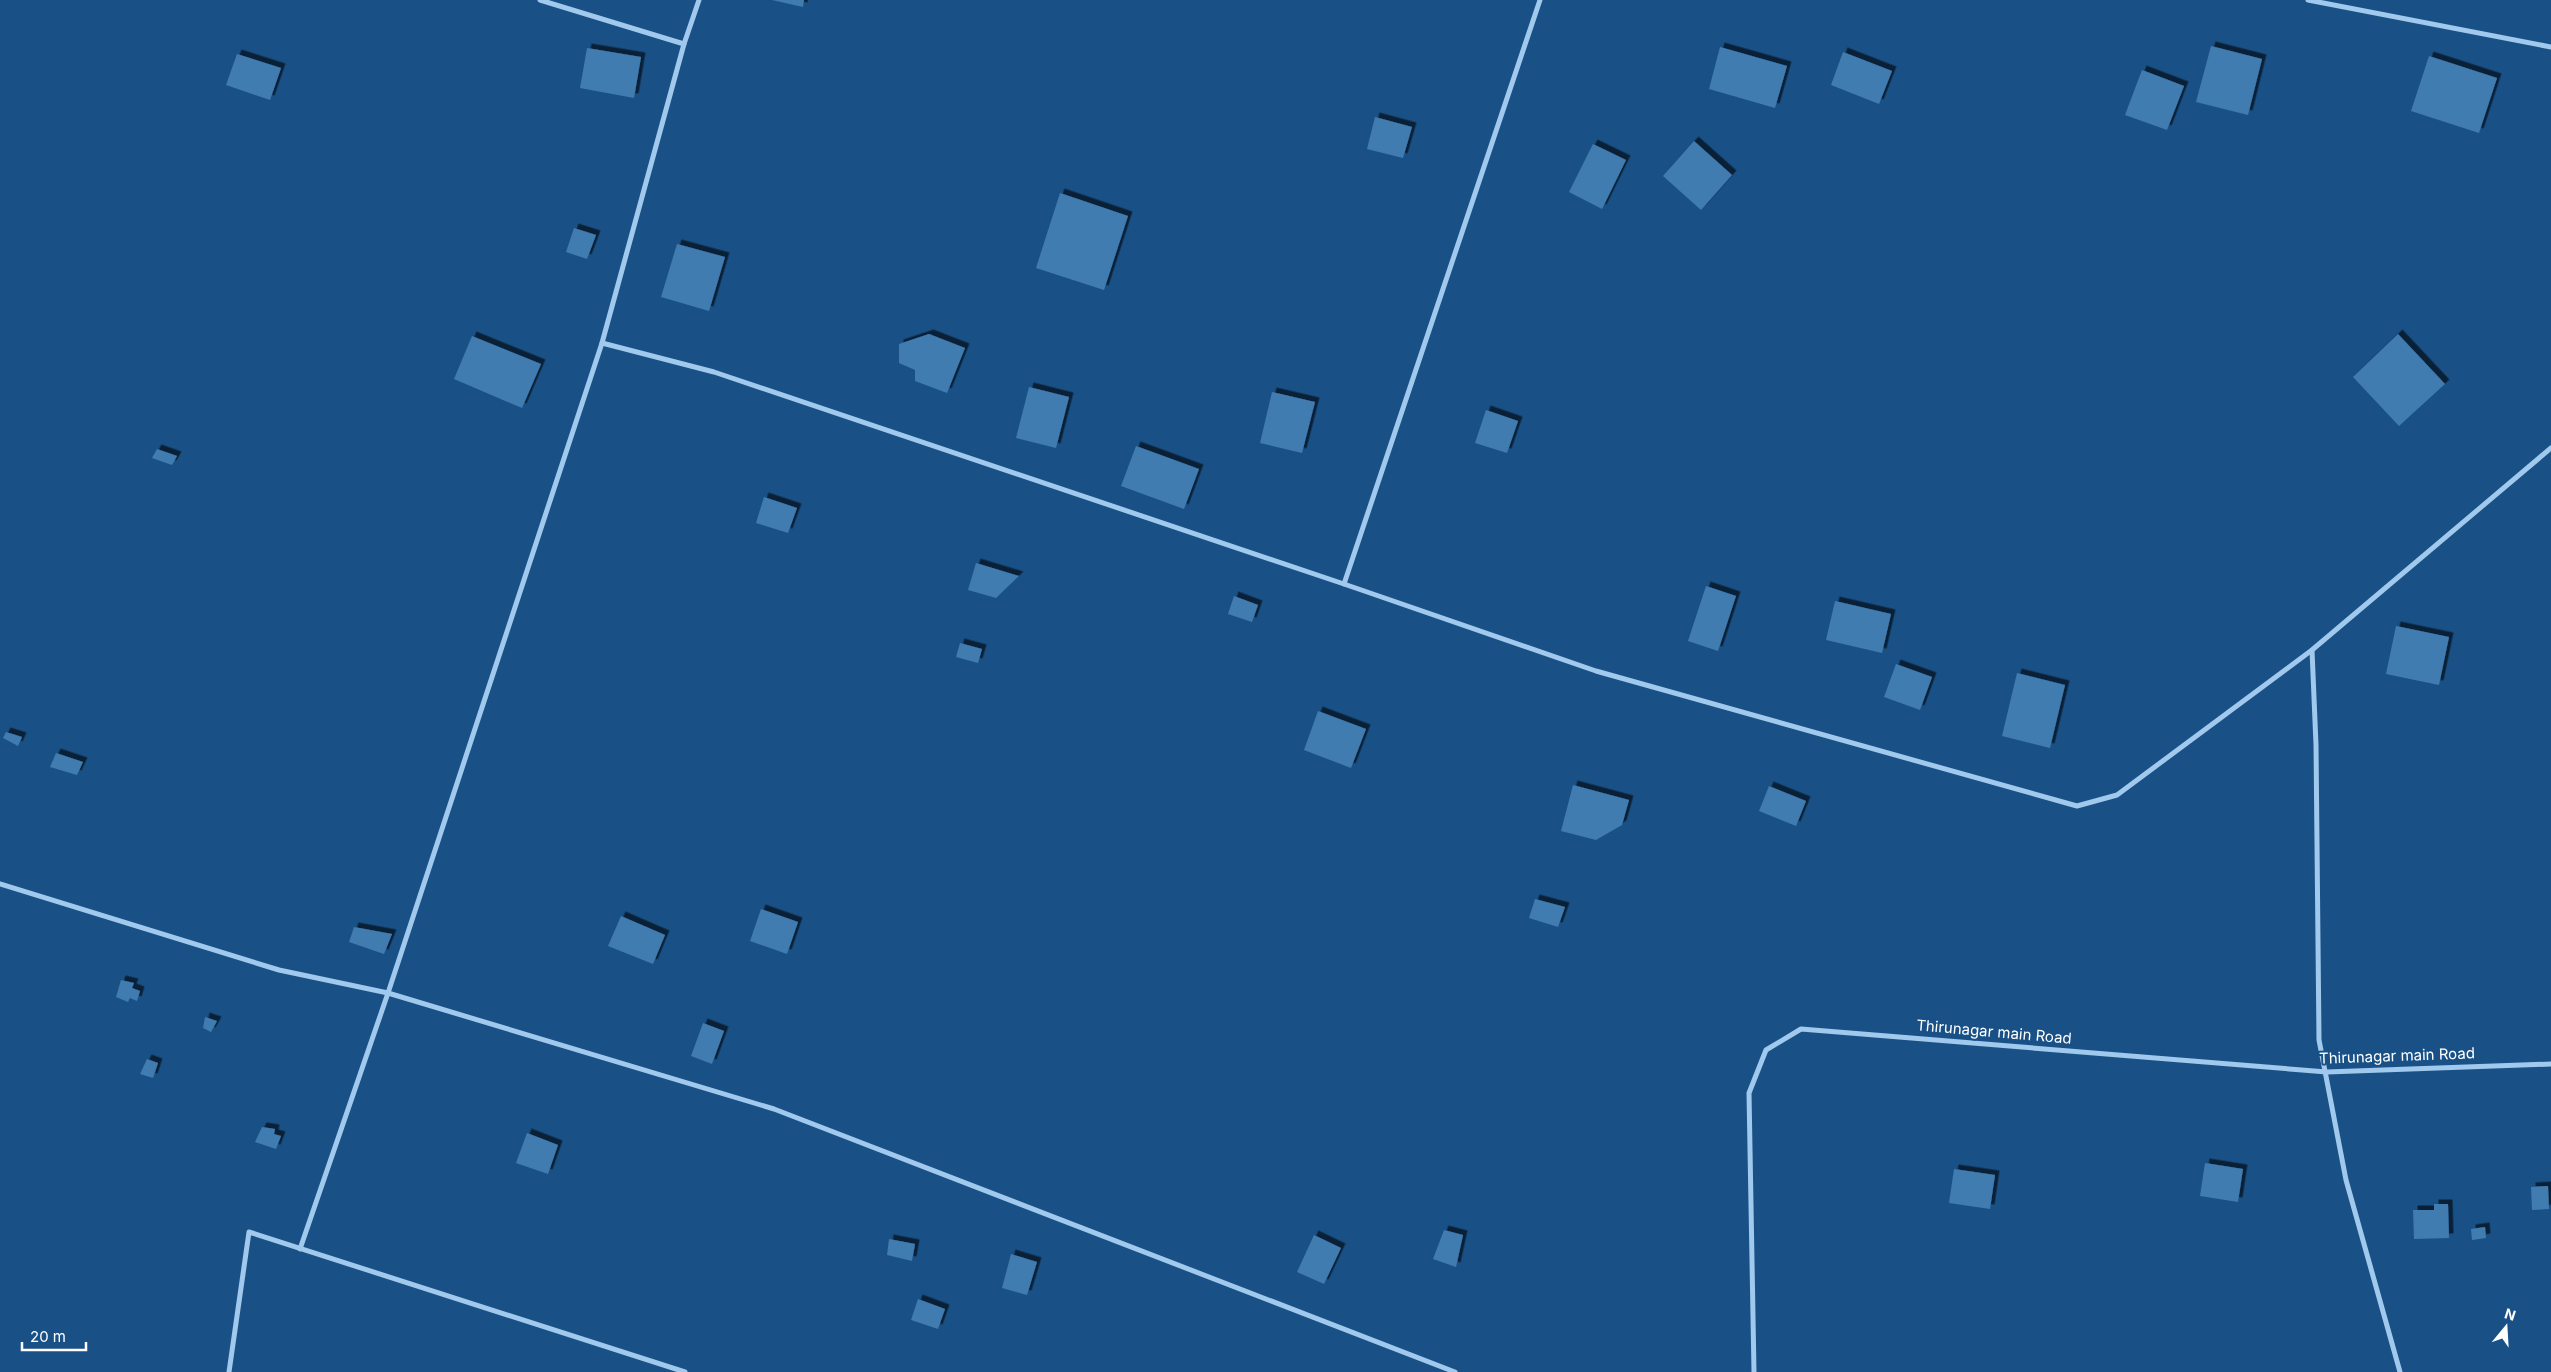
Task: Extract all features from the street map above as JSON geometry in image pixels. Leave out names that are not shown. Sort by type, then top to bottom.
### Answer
[{"type":"street","points":[[540,0],[684,44]]},
{"type":"street","points":[[300,1249],[388,993],[602,343],[684,44],[699,0]]},
{"type":"street","points":[[1344,584],[1540,0]]},
{"type":"street","points":[[2308,0],[2551,46]]},
{"type":"street","points":[[602,343],[714,372],[1596,671],[2077,806],[2117,795],[2312,650],[2551,448]]},
{"type":"street","points":[[2312,650],[2316,745],[2319,1040],[2327,1072],[2346,1180],[2400,1372]]},
{"type":"street","points":[[0,884],[279,970],[388,993],[774,1109],[1455,1372]]},
{"type":"street","name":"Thirunagar main Road","points":[[1754,1372],[1749,1093],[1766,1050],[1801,1029],[2327,1072],[2551,1064]]},
{"type":"street","points":[[229,1372],[248,1232],[685,1372]]},
{"type":"building","points":[[772,0],[804,0],[803,7]]},
{"type":"building","points":[[2211,46],[2262,59],[2248,115],[2196,102]]},
{"type":"building","points":[[1720,47],[1787,66],[1775,108],[1709,89]]},
{"type":"building","points":[[587,48],[641,57],[634,98],[580,88]]},
{"type":"building","points":[[1843,52],[1892,71],[1879,104],[1831,85]]},
{"type":"building","points":[[237,54],[281,68],[270,100],[226,85]]},
{"type":"building","points":[[2429,56],[2497,78],[2479,133],[2411,111]]},
{"type":"building","points":[[2142,70],[2184,86],[2167,130],[2125,115]]},
{"type":"building","points":[[1375,117],[1412,127],[1403,158],[1367,149]]},
{"type":"building","points":[[1694,141],[1732,175],[1701,210],[1663,176]]},
{"type":"building","points":[[1593,144],[1626,160],[1602,209],[1569,192]]},
{"type":"building","points":[[1060,193],[1128,216],[1104,290],[1036,268]]},
{"type":"building","points":[[574,228],[596,235],[587,259],[566,252]]},
{"type":"building","points":[[677,244],[725,257],[709,311],[661,297]]},
{"type":"building","points":[[929,334],[965,348],[947,393],[915,381],[915,370],[899,363],[899,344]]},
{"type":"building","points":[[2398,334],[2445,384],[2399,426],[2353,377]]},
{"type":"building","points":[[472,336],[541,364],[522,408],[454,379]]},
{"type":"building","points":[[1029,387],[1069,397],[1056,448],[1016,438]]},
{"type":"building","points":[[1272,392],[1315,402],[1302,453],[1260,443]]},
{"type":"building","points":[[1486,410],[1518,421],[1507,453],[1475,443]]},
{"type":"building","points":[[1136,446],[1199,469],[1184,509],[1121,486]]},
{"type":"building","points":[[157,449],[177,456],[172,465],[152,458]]},
{"type":"building","points":[[764,497],[797,508],[788,533],[756,523]]},
{"type":"building","points":[[976,563],[1019,576],[996,598],[968,590]]},
{"type":"building","points":[[1706,586],[1736,596],[1718,651],[1688,641]]},
{"type":"building","points":[[1234,596],[1258,605],[1252,622],[1228,614]]},
{"type":"building","points":[[1835,601],[1891,614],[1882,653],[1826,640]]},
{"type":"building","points":[[2396,626],[2449,637],[2439,685],[2386,674]]},
{"type":"building","points":[[960,643],[982,649],[978,663],[956,657]]},
{"type":"building","points":[[1896,664],[1932,677],[1920,710],[1884,697]]},
{"type":"building","points":[[2017,673],[2065,685],[2050,748],[2002,736]]},
{"type":"building","points":[[1318,711],[1366,729],[1351,768],[1304,750]]},
{"type":"building","points":[[6,732],[22,737],[18,746],[3,738]]},
{"type":"building","points":[[56,753],[83,762],[77,775],[50,767]]},
{"type":"building","points":[[1573,785],[1629,800],[1622,825],[1596,840],[1561,831]]},
{"type":"building","points":[[1769,786],[1806,801],[1796,826],[1759,811]]},
{"type":"building","points":[[1535,899],[1565,907],[1558,927],[1529,918]]},
{"type":"building","points":[[761,909],[798,922],[787,954],[750,941]]},
{"type":"building","points":[[621,916],[665,935],[653,964],[608,946]]},
{"type":"building","points":[[354,927],[392,934],[384,954],[349,942]]},
{"type":"building","points":[[121,980],[134,983],[132,988],[140,991],[137,1001],[130,998],[128,1002],[116,997]]},
{"type":"building","points":[[205,1017],[217,1021],[211,1032],[203,1028]]},
{"type":"building","points":[[703,1023],[724,1031],[712,1064],[691,1056]]},
{"type":"building","points":[[147,1059],[158,1063],[153,1078],[140,1074]]},
{"type":"building","points":[[262,1127],[275,1129],[274,1134],[281,1136],[276,1149],[255,1142]]},
{"type":"building","points":[[527,1133],[558,1145],[548,1174],[516,1163]]},
{"type":"building","points":[[2205,1163],[2243,1169],[2238,1202],[2200,1196]]},
{"type":"building","points":[[1954,1169],[1995,1175],[1990,1209],[1949,1203]]},
{"type":"building","points":[[2548,1186],[2549,1209],[2532,1210],[2531,1187]]},
{"type":"building","points":[[2434,1204],[2448,1204],[2449,1238],[2414,1239],[2413,1210],[2434,1210]]},
{"type":"building","points":[[2485,1227],[2486,1238],[2472,1240],[2471,1229]]},
{"type":"building","points":[[1444,1230],[1463,1235],[1456,1267],[1433,1259]]},
{"type":"building","points":[[1314,1235],[1341,1248],[1324,1284],[1297,1272]]},
{"type":"building","points":[[889,1239],[915,1244],[912,1261],[887,1255]]},
{"type":"building","points":[[1011,1254],[1037,1262],[1027,1295],[1002,1288]]},
{"type":"building","points":[[918,1299],[945,1309],[938,1329],[911,1320]]}]
